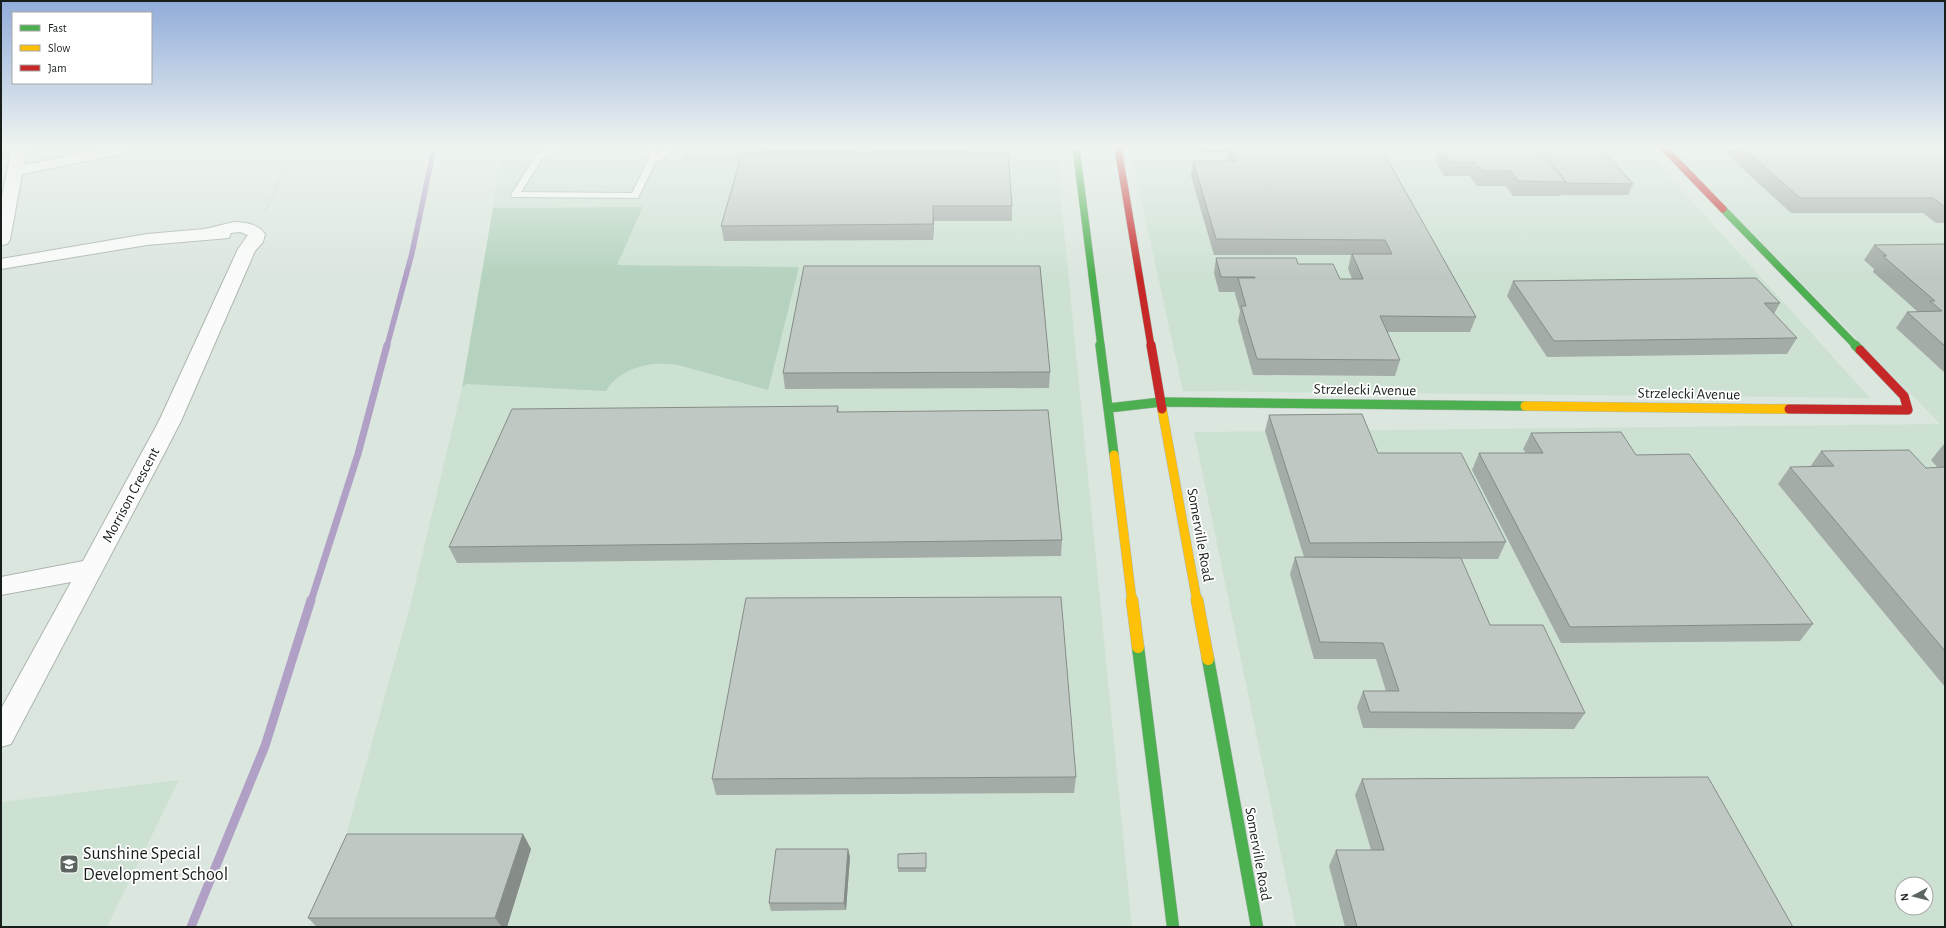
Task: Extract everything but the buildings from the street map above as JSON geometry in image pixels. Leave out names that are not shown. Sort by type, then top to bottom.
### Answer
[{"type":"main road","points":[[1081,191],[1172,927]]},
{"type":"main road","name":"Somerville Road","points":[[1125,191],[1161,402],[1257,927]]},
{"type":"main road","name":"Strzelecki Avenue","points":[[1109,408],[1161,402],[1908,410],[1904,396],[1706,191]]},
{"type":"street","points":[[1,240],[12,191]]},
{"type":"street","name":"Morrison Crescent","points":[[1,264],[52,257],[138,240],[209,233],[230,234],[238,237],[244,240],[247,249],[170,421],[1,735]]},
{"type":"street","name":"Morrison Crescent","points":[[1,272],[52,257]]},
{"type":"street","points":[[6,585],[46,586],[87,576]]},
{"type":"lane","points":[[517,191],[515,195],[635,196],[637,191]]},
{"type":"path","points":[[266,210],[274,191]]},
{"type":"shaded area","points":[[495,191],[1060,191],[1132,927],[309,927],[345,839],[410,606],[462,388],[466,384],[612,382],[637,367],[663,363],[678,365],[767,390],[799,267],[616,265],[643,208],[493,208]]},
{"type":"shaded area","points":[[1139,191],[1683,191],[1870,398],[1183,391]]},
{"type":"shaded area","points":[[1712,191],[1945,191],[1945,927],[1296,927],[1194,432],[1940,424]]},
{"type":"shaded area","points":[[643,207],[617,265],[799,267],[768,390],[678,365],[668,364],[648,365],[629,371],[620,376],[606,391],[466,384],[462,388],[493,208]]},
{"type":"shaded area","name":"Sunshine Special Development School","points":[[179,780],[107,927],[1,927],[1,802]]},
{"type":"waterway","points":[[387,346],[412,253],[425,191]]},
{"type":"waterway","points":[[311,601],[358,454],[387,345]]},
{"type":"waterway","points":[[191,927],[265,746],[311,600]]},
{"type":"traffic: fast","points":[[1081,191],[1114,455]]},
{"type":"traffic: fast","points":[[1723,209],[1860,350]]},
{"type":"traffic: fast","points":[[1109,408],[1161,402],[1525,406]]},
{"type":"traffic: fast","points":[[1138,647],[1173,927]]},
{"type":"traffic: fast","points":[[1208,659],[1257,927]]},
{"type":"traffic: slow","points":[[1525,406],[1789,409]]},
{"type":"traffic: slow","points":[[1162,409],[1208,659]]},
{"type":"traffic: slow","points":[[1114,455],[1138,647]]},
{"type":"traffic: jam","points":[[1125,191],[1162,409]]},
{"type":"traffic: jam","points":[[1706,191],[1723,209]]},
{"type":"traffic: jam","points":[[1789,409],[1908,410],[1904,396],[1860,350]]},
{"type":"place","name":"Sunshine Special Development School","points":[[69,864]]}]
